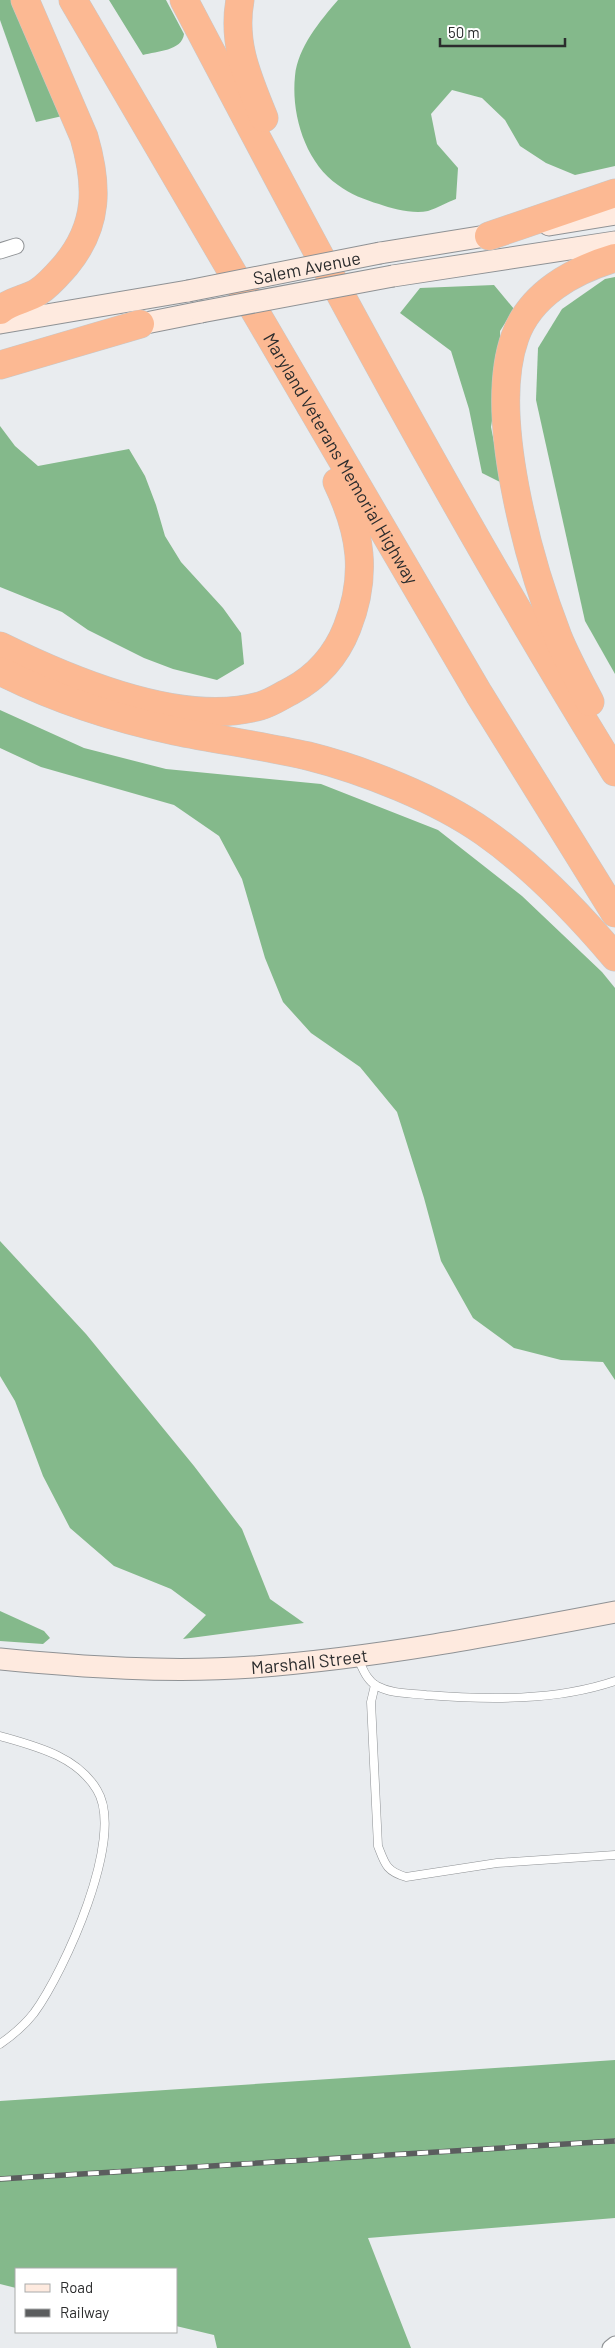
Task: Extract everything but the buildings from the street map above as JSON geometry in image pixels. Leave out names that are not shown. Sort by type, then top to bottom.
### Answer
[{"type":"highway","points":[[0,310],[39,292],[58,275],[76,253],[87,232],[93,209],[94,186],[91,161],[84,137],[25,0]]},
{"type":"highway","name":"Maryland Veterans Memorial Highway","points":[[73,0],[264,330],[479,694],[615,913]]},
{"type":"highway","points":[[184,0],[316,250],[547,662],[615,772]]},
{"type":"highway","points":[[240,0],[237,17],[238,47],[316,250]]},
{"type":"highway","points":[[489,236],[615,193]]},
{"type":"highway","points":[[615,258],[592,264],[566,278],[546,293],[529,312],[515,336],[508,364],[507,396],[508,436],[517,492],[534,569],[559,639],[615,752]]},
{"type":"highway","points":[[0,366],[140,324]]},
{"type":"highway","points":[[0,646],[47,670],[87,684],[150,702],[208,712],[261,706],[306,683],[327,664],[342,640],[352,614],[359,584],[360,557],[356,532],[348,504],[264,330]]},
{"type":"highway","points":[[0,671],[36,689],[81,706],[174,730],[309,757],[353,769],[394,785],[440,807],[483,831],[561,897],[615,957]]},
{"type":"main road","name":"Salem Avenue","points":[[0,323],[188,291],[380,254],[615,214]]},
{"type":"main road","name":"Salem Avenue","points":[[0,350],[393,276],[615,242]]},
{"type":"main road","name":"Marshall Street","points":[[0,1659],[148,1669],[251,1667],[357,1657],[615,1612]]},
{"type":"street","points":[[0,251],[16,246]]},
{"type":"street","points":[[610,2348],[615,2344]]},
{"type":"lane","points":[[357,1657],[366,1676],[375,1685],[391,1692],[461,1698],[540,1696],[597,1687],[615,1681]]},
{"type":"lane","points":[[375,1685],[371,1702],[378,1846],[384,1864],[393,1873],[406,1877],[497,1863],[615,1855]]},
{"type":"lane","points":[[0,1736],[66,1760],[84,1773],[98,1790],[106,1810],[105,1840],[98,1870],[79,1924],[56,1980],[33,2014],[15,2034],[0,2044]]},
{"type":"green space","points":[[0,0],[19,0],[67,115],[36,122],[0,20]]},
{"type":"green space","points":[[109,0],[166,0],[184,34],[182,40],[174,47],[143,55]]},
{"type":"green space","points":[[338,0],[615,0],[615,166],[575,175],[546,163],[520,146],[505,120],[482,98],[452,90],[431,114],[437,144],[458,168],[456,199],[422,212],[397,209],[348,191],[327,175],[317,164],[309,150],[298,121],[294,91],[300,55],[317,26]]},
{"type":"green space","points":[[615,277],[615,674],[585,621],[536,400],[538,348],[562,309],[605,279]]},
{"type":"green space","points":[[494,285],[514,309],[500,331],[501,363],[491,427],[502,483],[482,473],[469,409],[451,351],[400,313],[420,288]]},
{"type":"green space","points":[[0,426],[15,446],[38,466],[129,449],[145,476],[165,536],[181,562],[223,608],[241,633],[244,664],[217,680],[173,669],[144,658],[88,630],[62,612],[0,587]]},
{"type":"green space","points":[[0,710],[84,748],[166,769],[321,784],[438,830],[522,896],[602,972],[615,988],[615,1380],[603,1362],[561,1360],[514,1348],[473,1318],[441,1261],[424,1198],[397,1112],[360,1067],[311,1033],[283,1002],[265,958],[242,879],[219,836],[174,805],[41,767],[0,748]]},
{"type":"green space","points":[[0,1241],[86,1334],[194,1466],[242,1529],[270,1599],[304,1623],[183,1639],[206,1615],[171,1589],[114,1566],[70,1528],[43,1476],[15,1401],[0,1376]]},
{"type":"green space","points":[[0,1611],[44,1631],[50,1638],[43,1644],[0,1641]]},
{"type":"green space","points":[[615,2060],[615,2218],[368,2238],[411,2348],[217,2348],[214,2335],[178,2326],[178,2268],[15,2268],[15,2288],[0,2284],[0,2101]]},
{"type":"railway","points":[[0,2179],[615,2141]]}]
